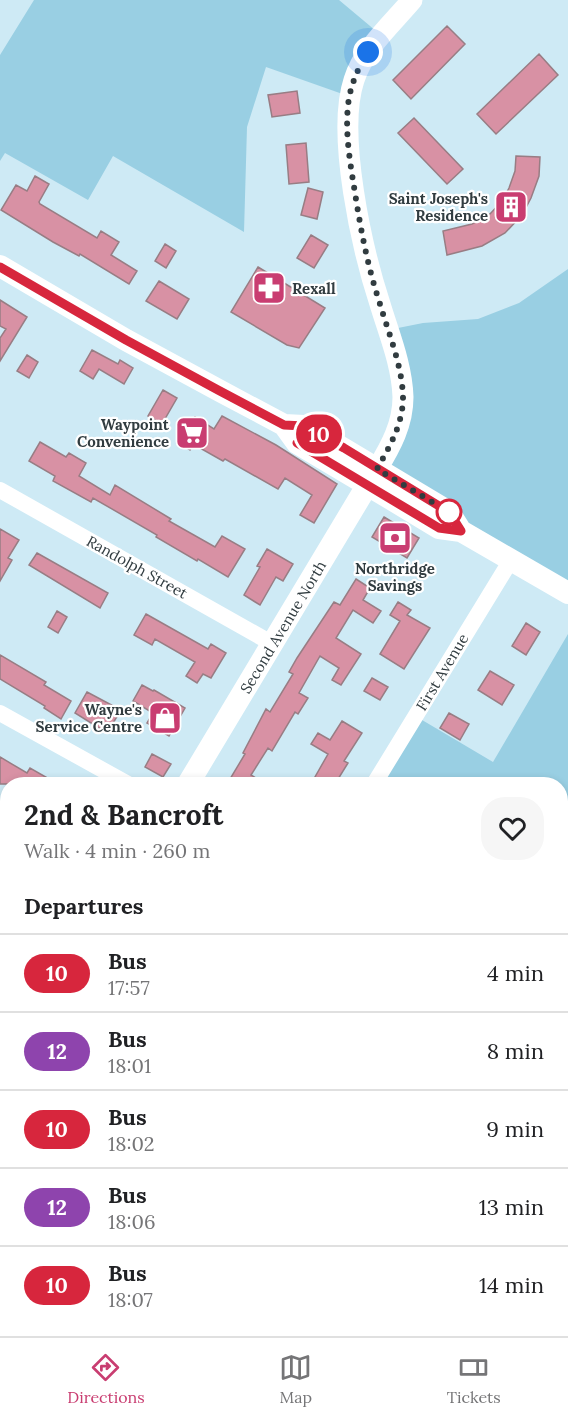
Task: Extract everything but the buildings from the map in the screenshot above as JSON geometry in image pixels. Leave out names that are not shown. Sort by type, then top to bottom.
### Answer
[{"type":"main road","points":[[0,267],[169,364],[284,425],[304,426],[372,477],[449,512],[461,531],[568,593]]},
{"type":"main road","name":"Second Avenue North","points":[[192,777],[372,477]]},
{"type":"street","points":[[372,477],[392,443],[403,398],[398,364],[375,288],[361,226],[347,118],[349,97],[361,62],[412,0]]},
{"type":"street","name":"Randolph Street","points":[[0,490],[273,644]]},
{"type":"street","name":"First Avenue","points":[[378,777],[511,560]]},
{"type":"street","points":[[0,712],[116,777]]},
{"type":"shaded area","points":[[34,0],[339,0],[382,36],[351,97],[266,67],[247,127],[244,232],[113,156],[88,200],[5,153],[0,161],[0,55]]},
{"type":"shaded area","points":[[568,269],[568,595],[378,468],[393,444],[393,329],[423,323],[478,319],[519,303]]},
{"type":"shaded area","points":[[568,634],[568,777],[379,777],[417,717],[493,762]]},
{"type":"bus line","name":"10","points":[[0,267],[169,364],[284,425],[304,426],[344,448],[449,512],[461,531],[439,528],[297,443]]},
{"type":"place","name":"Saint Joseph's Residence","points":[[511,207]]},
{"type":"place","name":"Rexall","points":[[269,288]]},
{"type":"place","name":"Waypoint Convenience","points":[[192,433]]},
{"type":"place","name":"Northridge Savings","points":[[395,538]]},
{"type":"place","name":"Wayne's Service Centre","points":[[165,718]]},
{"type":"route","points":[[368,52],[361,62],[349,97],[347,118],[349,146],[366,254],[398,364],[403,398],[398,427],[377,469],[449,512]]}]
